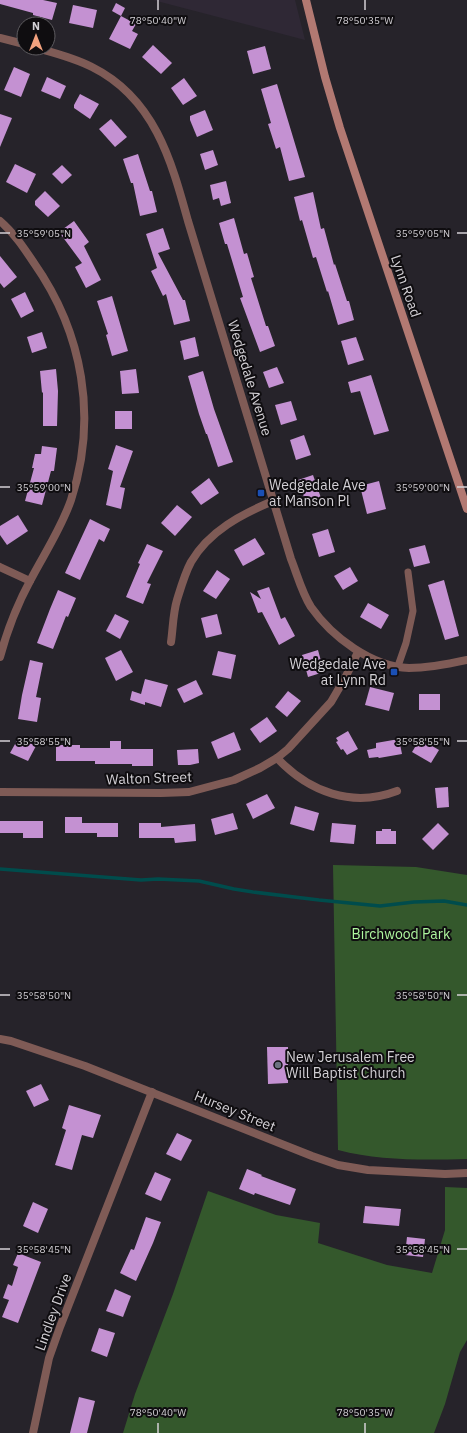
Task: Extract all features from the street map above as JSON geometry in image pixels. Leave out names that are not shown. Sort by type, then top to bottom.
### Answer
[{"type":"street","name":"Lynn Road","points":[[306,0],[323,69],[340,128],[467,509]]},
{"type":"street","points":[[0,38],[16,42]]},
{"type":"street","name":"Wedgedale Avenue","points":[[56,54],[82,62],[110,78],[127,91],[140,104],[161,139],[178,183],[291,559],[311,607],[338,636],[358,652],[398,666],[409,668],[467,660]]},
{"type":"street","points":[[0,221],[18,239],[56,299],[74,342],[84,395],[85,418],[84,438],[78,474],[70,501],[59,526],[30,581],[11,625],[0,657]]},
{"type":"street","points":[[171,642],[177,600],[187,570],[196,555],[220,530],[247,512],[273,501]]},
{"type":"street","points":[[0,567],[30,581]]},
{"type":"street","name":"Walton Street","points":[[0,792],[137,794],[189,792],[234,780],[260,768],[277,758],[288,749],[331,702],[358,652]]},
{"type":"street","points":[[277,758],[292,772],[318,788],[339,797],[373,798],[397,792]]},
{"type":"street","name":"Hursey Street","points":[[0,1039],[11,1041],[85,1066],[312,1156],[338,1164],[368,1170],[445,1174],[467,1173]]},
{"type":"street","name":"Lindley Drive","points":[[33,1433],[49,1358],[152,1092]]},
{"type":"lane","points":[[398,666],[406,643],[413,611],[408,572]]},
{"type":"shaded area","points":[[153,0],[295,0],[305,40]]},
{"type":"green space","name":"Birchwood Park","points":[[333,865],[416,867],[467,875],[467,1159],[386,1158],[354,1154],[338,1150]]},
{"type":"green space","points":[[445,1187],[467,1188],[467,1340],[460,1352],[445,1404],[434,1433],[123,1433],[135,1394],[173,1294],[208,1191],[276,1215],[320,1223],[318,1243],[387,1265],[432,1273],[445,1230]]},
{"type":"building","points":[[0,0],[43,0],[57,3],[53,16],[37,16],[33,15],[33,13],[0,4]]},
{"type":"building","points":[[116,3],[125,8],[121,16],[112,11]]},
{"type":"building","points":[[73,5],[97,10],[93,28],[69,23]]},
{"type":"building","points":[[121,16],[136,24],[132,31],[138,34],[130,49],[109,39]]},
{"type":"building","points":[[153,45],[172,63],[161,74],[142,57]]},
{"type":"building","points":[[265,46],[271,69],[253,74],[247,51]]},
{"type":"building","points":[[14,67],[30,74],[21,97],[4,90]]},
{"type":"building","points":[[47,77],[66,86],[60,99],[41,91]]},
{"type":"building","points":[[184,78],[197,96],[183,105],[171,88]]},
{"type":"building","points":[[277,84],[305,177],[289,181],[280,147],[276,149],[268,124],[271,123],[261,89]]},
{"type":"building","points":[[80,94],[99,104],[90,119],[74,108]]},
{"type":"building","points":[[205,110],[213,130],[197,137],[190,120],[190,116]]},
{"type":"building","points":[[0,114],[12,118],[0,147]]},
{"type":"building","points":[[111,119],[127,137],[115,147],[99,129]]},
{"type":"building","points":[[213,150],[218,165],[205,170],[200,154]]},
{"type":"building","points":[[138,154],[150,191],[152,191],[157,212],[140,216],[133,183],[131,183],[123,159]]},
{"type":"building","points":[[15,164],[36,174],[27,193],[6,182]]},
{"type":"building","points":[[62,165],[72,175],[62,184],[52,174]]},
{"type":"building","points":[[226,181],[231,203],[221,206],[219,198],[213,200],[210,185]]},
{"type":"building","points":[[45,191],[60,206],[48,217],[35,205],[35,201]]},
{"type":"building","points":[[313,192],[321,229],[324,228],[334,265],[335,264],[347,301],[349,301],[354,320],[338,325],[316,257],[313,258],[302,220],[300,221],[294,197]]},
{"type":"building","points":[[234,218],[244,254],[247,253],[254,277],[251,278],[266,326],[268,326],[275,346],[260,352],[240,298],[243,297],[219,223]]},
{"type":"building","points":[[74,221],[89,242],[84,246],[101,280],[86,288],[75,267],[82,263],[59,232]]},
{"type":"building","points":[[163,228],[170,249],[158,253],[183,300],[185,300],[190,321],[174,325],[166,294],[163,296],[151,271],[157,268],[146,234]]},
{"type":"building","points":[[0,256],[17,277],[4,288],[0,283]]},
{"type":"building","points":[[25,292],[34,311],[21,318],[11,299]]},
{"type":"building","points":[[112,296],[128,351],[112,356],[106,335],[108,334],[97,301]]},
{"type":"building","points":[[42,332],[47,348],[32,353],[27,337]]},
{"type":"building","points":[[195,337],[199,356],[184,360],[180,341]]},
{"type":"building","points":[[356,337],[364,360],[348,365],[341,341]]},
{"type":"building","points":[[277,367],[284,383],[269,388],[263,372]]},
{"type":"building","points":[[56,369],[58,391],[57,426],[43,426],[43,392],[42,393],[40,371]]},
{"type":"building","points":[[136,369],[139,393],[122,394],[120,371]]},
{"type":"building","points":[[203,371],[214,409],[233,462],[218,467],[199,414],[188,376]]},
{"type":"building","points":[[371,375],[389,431],[374,435],[360,391],[351,393],[348,382]]},
{"type":"building","points":[[291,401],[297,420],[281,425],[275,405]]},
{"type":"building","points":[[115,411],[132,411],[132,429],[115,429]]},
{"type":"building","points":[[304,435],[311,455],[296,460],[290,440]]},
{"type":"building","points":[[116,445],[133,451],[120,487],[125,488],[121,509],[106,505],[113,471],[108,469]]},
{"type":"building","points":[[42,446],[57,448],[54,471],[51,471],[42,505],[25,501],[34,468],[32,468],[35,454],[41,454]]},
{"type":"building","points":[[313,475],[321,498],[306,503],[298,480]]},
{"type":"building","points":[[209,478],[219,493],[201,505],[191,492]]},
{"type":"building","points":[[379,481],[386,509],[367,514],[360,486]]},
{"type":"building","points":[[177,505],[192,517],[175,536],[161,523]]},
{"type":"building","points":[[18,515],[28,531],[7,545],[0,535],[0,526]]},
{"type":"building","points":[[90,519],[110,529],[104,542],[99,539],[80,580],[65,573]]},
{"type":"building","points":[[328,529],[335,552],[319,557],[312,534]]},
{"type":"building","points":[[255,538],[265,554],[243,566],[234,550]]},
{"type":"building","points":[[147,544],[163,551],[147,583],[151,584],[143,604],[126,597],[140,564],[138,563]]},
{"type":"building","points":[[425,545],[430,563],[414,567],[409,549]]},
{"type":"building","points":[[350,567],[358,581],[343,590],[334,576]]},
{"type":"building","points":[[217,570],[230,579],[216,599],[203,591]]},
{"type":"building","points":[[444,580],[459,636],[445,640],[428,585]]},
{"type":"building","points":[[269,587],[281,619],[285,617],[295,636],[279,645],[262,612],[258,613],[250,592],[261,599],[257,591]]},
{"type":"building","points":[[58,590],[76,598],[68,617],[66,616],[53,649],[37,643]]},
{"type":"building","points":[[368,603],[389,615],[381,629],[360,617]]},
{"type":"building","points":[[115,614],[129,621],[120,639],[106,631]]},
{"type":"building","points":[[217,614],[222,634],[206,638],[201,618]]},
{"type":"building","points":[[121,650],[133,672],[116,681],[105,658]]},
{"type":"building","points":[[318,650],[324,672],[308,677],[302,655]]},
{"type":"building","points":[[218,651],[236,655],[231,679],[212,675]]},
{"type":"building","points":[[30,660],[43,663],[36,697],[41,698],[37,722],[18,719]]},
{"type":"building","points":[[145,679],[168,685],[161,707],[145,702],[145,705],[130,700],[132,691],[141,694]]},
{"type":"building","points":[[196,680],[203,694],[184,703],[177,689]]},
{"type":"building","points":[[370,687],[394,693],[389,711],[365,705]]},
{"type":"building","points":[[288,691],[301,701],[287,717],[275,707]]},
{"type":"building","points":[[419,694],[440,694],[440,710],[419,710]]},
{"type":"building","points":[[267,717],[277,731],[260,743],[250,729]]},
{"type":"building","points":[[348,731],[358,749],[347,755],[343,749],[341,750],[336,742],[338,741],[336,738]]},
{"type":"building","points":[[234,732],[241,750],[218,759],[211,742]]},
{"type":"building","points":[[19,737],[36,746],[28,761],[10,753]]},
{"type":"building","points":[[399,739],[402,754],[379,758],[369,758],[367,750],[376,748],[376,743]]},
{"type":"building","points":[[420,739],[439,750],[431,763],[412,752]]},
{"type":"building","points":[[110,741],[121,741],[121,749],[153,749],[153,766],[132,766],[132,764],[95,764],[95,761],[56,761],[56,745],[80,745],[80,748],[110,748]]},
{"type":"building","points":[[198,749],[199,763],[178,765],[177,750]]},
{"type":"building","points":[[448,787],[449,807],[437,808],[435,788]]},
{"type":"building","points":[[267,794],[275,808],[253,819],[246,804]]},
{"type":"building","points":[[295,806],[319,813],[314,831],[290,824]]},
{"type":"building","points":[[233,813],[238,829],[215,835],[211,819]]},
{"type":"building","points":[[65,817],[82,817],[82,823],[118,823],[118,837],[97,837],[97,833],[65,833]]},
{"type":"building","points":[[0,821],[43,821],[43,838],[23,838],[23,833],[0,833]]},
{"type":"building","points":[[139,823],[161,823],[161,827],[195,824],[196,841],[175,843],[174,838],[139,838]]},
{"type":"building","points":[[332,823],[356,825],[354,844],[330,842]]},
{"type":"building","points":[[438,823],[449,834],[433,850],[422,839]]},
{"type":"building","points":[[382,829],[391,829],[391,831],[396,831],[396,844],[376,844],[376,831],[382,831]]},
{"type":"building","name":"New Jerusalem Free Will Baptist Church","points":[[267,1047],[288,1047],[288,1083],[268,1084]]},
{"type":"building","points":[[41,1084],[49,1100],[34,1107],[26,1091]]},
{"type":"building","points":[[69,1105],[101,1115],[93,1138],[82,1135],[72,1170],[55,1165],[66,1130],[62,1128]]},
{"type":"building","points":[[177,1133],[192,1140],[181,1161],[166,1154]]},
{"type":"building","points":[[247,1169],[296,1189],[290,1205],[255,1193],[254,1195],[239,1189]]},
{"type":"building","points":[[155,1172],[171,1179],[161,1201],[145,1194]]},
{"type":"building","points":[[33,1202],[48,1209],[38,1233],[23,1226]]},
{"type":"building","points":[[365,1206],[401,1209],[399,1226],[363,1223]]},
{"type":"building","points":[[146,1217],[161,1222],[136,1281],[120,1273],[131,1249],[134,1250]]},
{"type":"building","points":[[407,1237],[425,1239],[423,1257],[405,1255]]},
{"type":"building","points":[[18,1253],[41,1262],[18,1323],[2,1317],[9,1300],[3,1298],[8,1284],[12,1286],[18,1267],[13,1265]]},
{"type":"building","points":[[115,1289],[131,1296],[123,1317],[106,1311]]},
{"type":"building","points":[[99,1328],[115,1333],[107,1357],[91,1351]]},
{"type":"building","points":[[79,1397],[95,1401],[87,1433],[70,1433]]},
{"type":"waterway","points":[[0,869],[141,880],[158,879],[199,881],[253,892],[380,906],[414,902],[444,901],[467,905]]},
{"type":"place","name":"Wedgedale Ave at Manson Pl","points":[[261,493]]},
{"type":"place","name":"Wedgedale Ave at Lynn Rd","points":[[394,672]]},
{"type":"place","name":"New Jerusalem Free Will Baptist Church","points":[[278,1065]]}]
